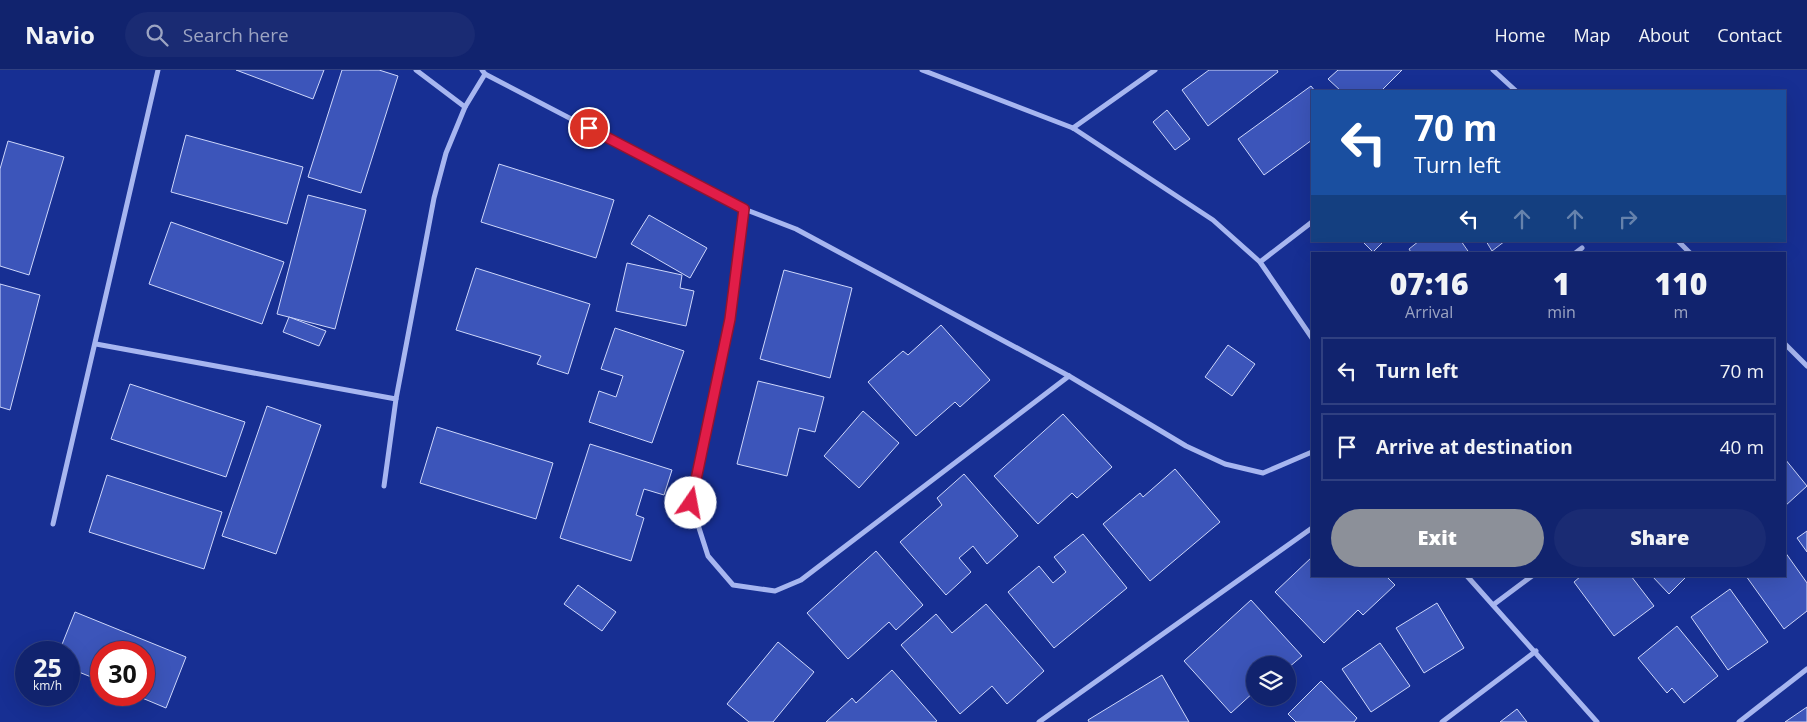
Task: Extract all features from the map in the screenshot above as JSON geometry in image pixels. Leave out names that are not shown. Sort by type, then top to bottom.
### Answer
[{"type":"street","points":[[53,524],[158,70]]},
{"type":"street","points":[[416,70],[465,107]]},
{"type":"street","points":[[922,70],[1073,128],[1213,220],[1260,262],[1311,337]]},
{"type":"street","points":[[1073,128],[1155,70]]},
{"type":"street","points":[[1493,70],[1515,90]]},
{"type":"street","points":[[384,486],[396,399],[434,198],[446,153],[465,107],[484,72],[744,209],[796,229],[1069,376],[1186,446],[1225,464],[1263,473],[1311,452]]},
{"type":"street","points":[[744,209],[730,319],[691,503],[708,556],[733,585],[775,591],[801,580],[1069,376]]},
{"type":"street","points":[[1260,262],[1311,223]]},
{"type":"street","points":[[1679,242],[1689,252]]},
{"type":"street","points":[[1577,252],[1582,248]]},
{"type":"street","points":[[96,344],[396,399]]},
{"type":"street","points":[[1786,345],[1807,366]]},
{"type":"street","points":[[1039,722],[1311,529]]},
{"type":"street","points":[[1468,577],[1598,722]]},
{"type":"street","points":[[1493,606],[1531,577]]},
{"type":"street","points":[[1442,722],[1536,651]]},
{"type":"street","points":[[1739,722],[1807,668]]},
{"type":"building","points":[[236,70],[324,70],[313,99]]},
{"type":"building","points":[[342,70],[379,70],[398,76],[361,193],[308,177]]},
{"type":"building","points":[[1209,70],[1277,70],[1278,72],[1208,126],[1182,90]]},
{"type":"building","points":[[1338,70],[1402,70],[1382,90],[1340,90],[1328,79]]},
{"type":"building","points":[[1311,86],[1314,90],[1311,90],[1311,141],[1264,175],[1238,139]]},
{"type":"building","points":[[1167,110],[1190,139],[1175,150],[1153,122]]},
{"type":"building","points":[[186,135],[303,167],[287,224],[171,192]]},
{"type":"building","points":[[8,141],[64,157],[29,275],[0,266],[0,169]]},
{"type":"building","points":[[499,164],[614,200],[596,258],[481,222]]},
{"type":"building","points":[[308,195],[366,210],[335,329],[277,314]]},
{"type":"building","points":[[649,215],[707,248],[690,278],[631,244]]},
{"type":"building","points":[[171,222],[284,262],[262,324],[149,284]]},
{"type":"building","points":[[1363,242],[1383,242],[1373,252]]},
{"type":"building","points":[[1418,242],[1462,242],[1469,252],[1411,252],[1409,249]]},
{"type":"building","points":[[1487,242],[1504,242],[1492,251]]},
{"type":"building","points":[[627,263],[682,275],[680,288],[694,291],[686,326],[616,311]]},
{"type":"building","points":[[476,268],[590,304],[568,374],[537,364],[541,356],[456,330]]},
{"type":"building","points":[[784,270],[852,288],[830,378],[760,359]]},
{"type":"building","points":[[0,284],[40,295],[10,410],[0,407]]},
{"type":"building","points":[[289,317],[326,331],[319,346],[283,332]]},
{"type":"building","points":[[941,325],[990,380],[960,407],[955,402],[916,436],[868,382],[903,351],[908,355]]},
{"type":"building","points":[[615,328],[684,351],[652,443],[589,422],[599,391],[616,397],[623,376],[601,369]]},
{"type":"building","points":[[1228,345],[1255,364],[1232,396],[1205,377]]},
{"type":"building","points":[[758,381],[824,397],[815,432],[799,428],[787,476],[737,464]]},
{"type":"building","points":[[130,384],[245,422],[226,477],[111,439]]},
{"type":"building","points":[[267,406],[321,425],[276,554],[222,536]]},
{"type":"building","points":[[863,411],[899,443],[859,488],[824,456]]},
{"type":"building","points":[[1063,414],[1112,467],[1077,498],[1072,493],[1038,524],[994,476]]},
{"type":"building","points":[[437,427],[553,463],[536,519],[420,483]]},
{"type":"building","points":[[590,444],[672,470],[664,495],[644,489],[636,515],[644,518],[631,561],[560,538]]},
{"type":"building","points":[[1786,460],[1807,486],[1786,505]]},
{"type":"building","points":[[1175,469],[1220,522],[1150,581],[1103,524],[1140,493],[1143,497]]},
{"type":"building","points":[[964,474],[1018,536],[987,564],[973,546],[959,558],[971,572],[946,595],[900,542],[942,505],[937,498]]},
{"type":"building","points":[[107,475],[222,512],[204,569],[89,532]]},
{"type":"building","points":[[1807,531],[1807,552],[1797,538]]},
{"type":"building","points":[[1083,534],[1127,588],[1054,648],[1008,592],[1039,566],[1053,583],[1066,572],[1054,557]]},
{"type":"building","points":[[876,551],[923,605],[896,630],[889,622],[848,659],[807,613]]},
{"type":"building","points":[[1786,553],[1807,583],[1807,611],[1784,629],[1747,577],[1786,577]]},
{"type":"building","points":[[1311,558],[1311,577],[1387,577],[1395,585],[1363,615],[1358,610],[1324,643],[1275,592]]},
{"type":"building","points":[[1580,577],[1632,577],[1654,606],[1614,636],[1574,582]]},
{"type":"building","points":[[1653,577],[1686,577],[1669,594]]},
{"type":"building","points":[[578,585],[616,612],[602,631],[564,604]]},
{"type":"building","points":[[1730,589],[1768,642],[1728,670],[1691,617]]},
{"type":"building","points":[[1251,600],[1302,656],[1296,661],[1296,656],[1246,656],[1246,699],[1231,713],[1184,661]]},
{"type":"building","points":[[1437,603],[1464,648],[1424,673],[1396,628]]},
{"type":"building","points":[[986,604],[1044,671],[1007,704],[992,686],[960,714],[901,645],[936,614],[952,633]]},
{"type":"building","points":[[75,612],[147,641],[90,641],[90,677],[80,672],[80,641],[63,641]]},
{"type":"building","points":[[1677,626],[1718,676],[1684,703],[1672,688],[1667,693],[1638,658]]},
{"type":"building","points":[[778,642],[814,672],[773,722],[749,722],[727,704]]},
{"type":"building","points":[[1380,643],[1410,686],[1371,712],[1342,669]]},
{"type":"building","points":[[155,644],[186,657],[166,708],[155,703]]},
{"type":"building","points":[[892,670],[937,721],[826,722],[852,698],[856,703]]},
{"type":"building","points":[[1162,675],[1189,722],[1089,722],[1088,720]]},
{"type":"building","points":[[1321,681],[1357,718],[1354,722],[1296,722],[1288,714]]},
{"type":"building","points":[[1807,707],[1807,722],[1785,722]]},
{"type":"building","points":[[1517,709],[1527,722],[1500,722]]},
{"type":"route","points":[[589,128],[744,209],[730,319],[691,503]]}]
